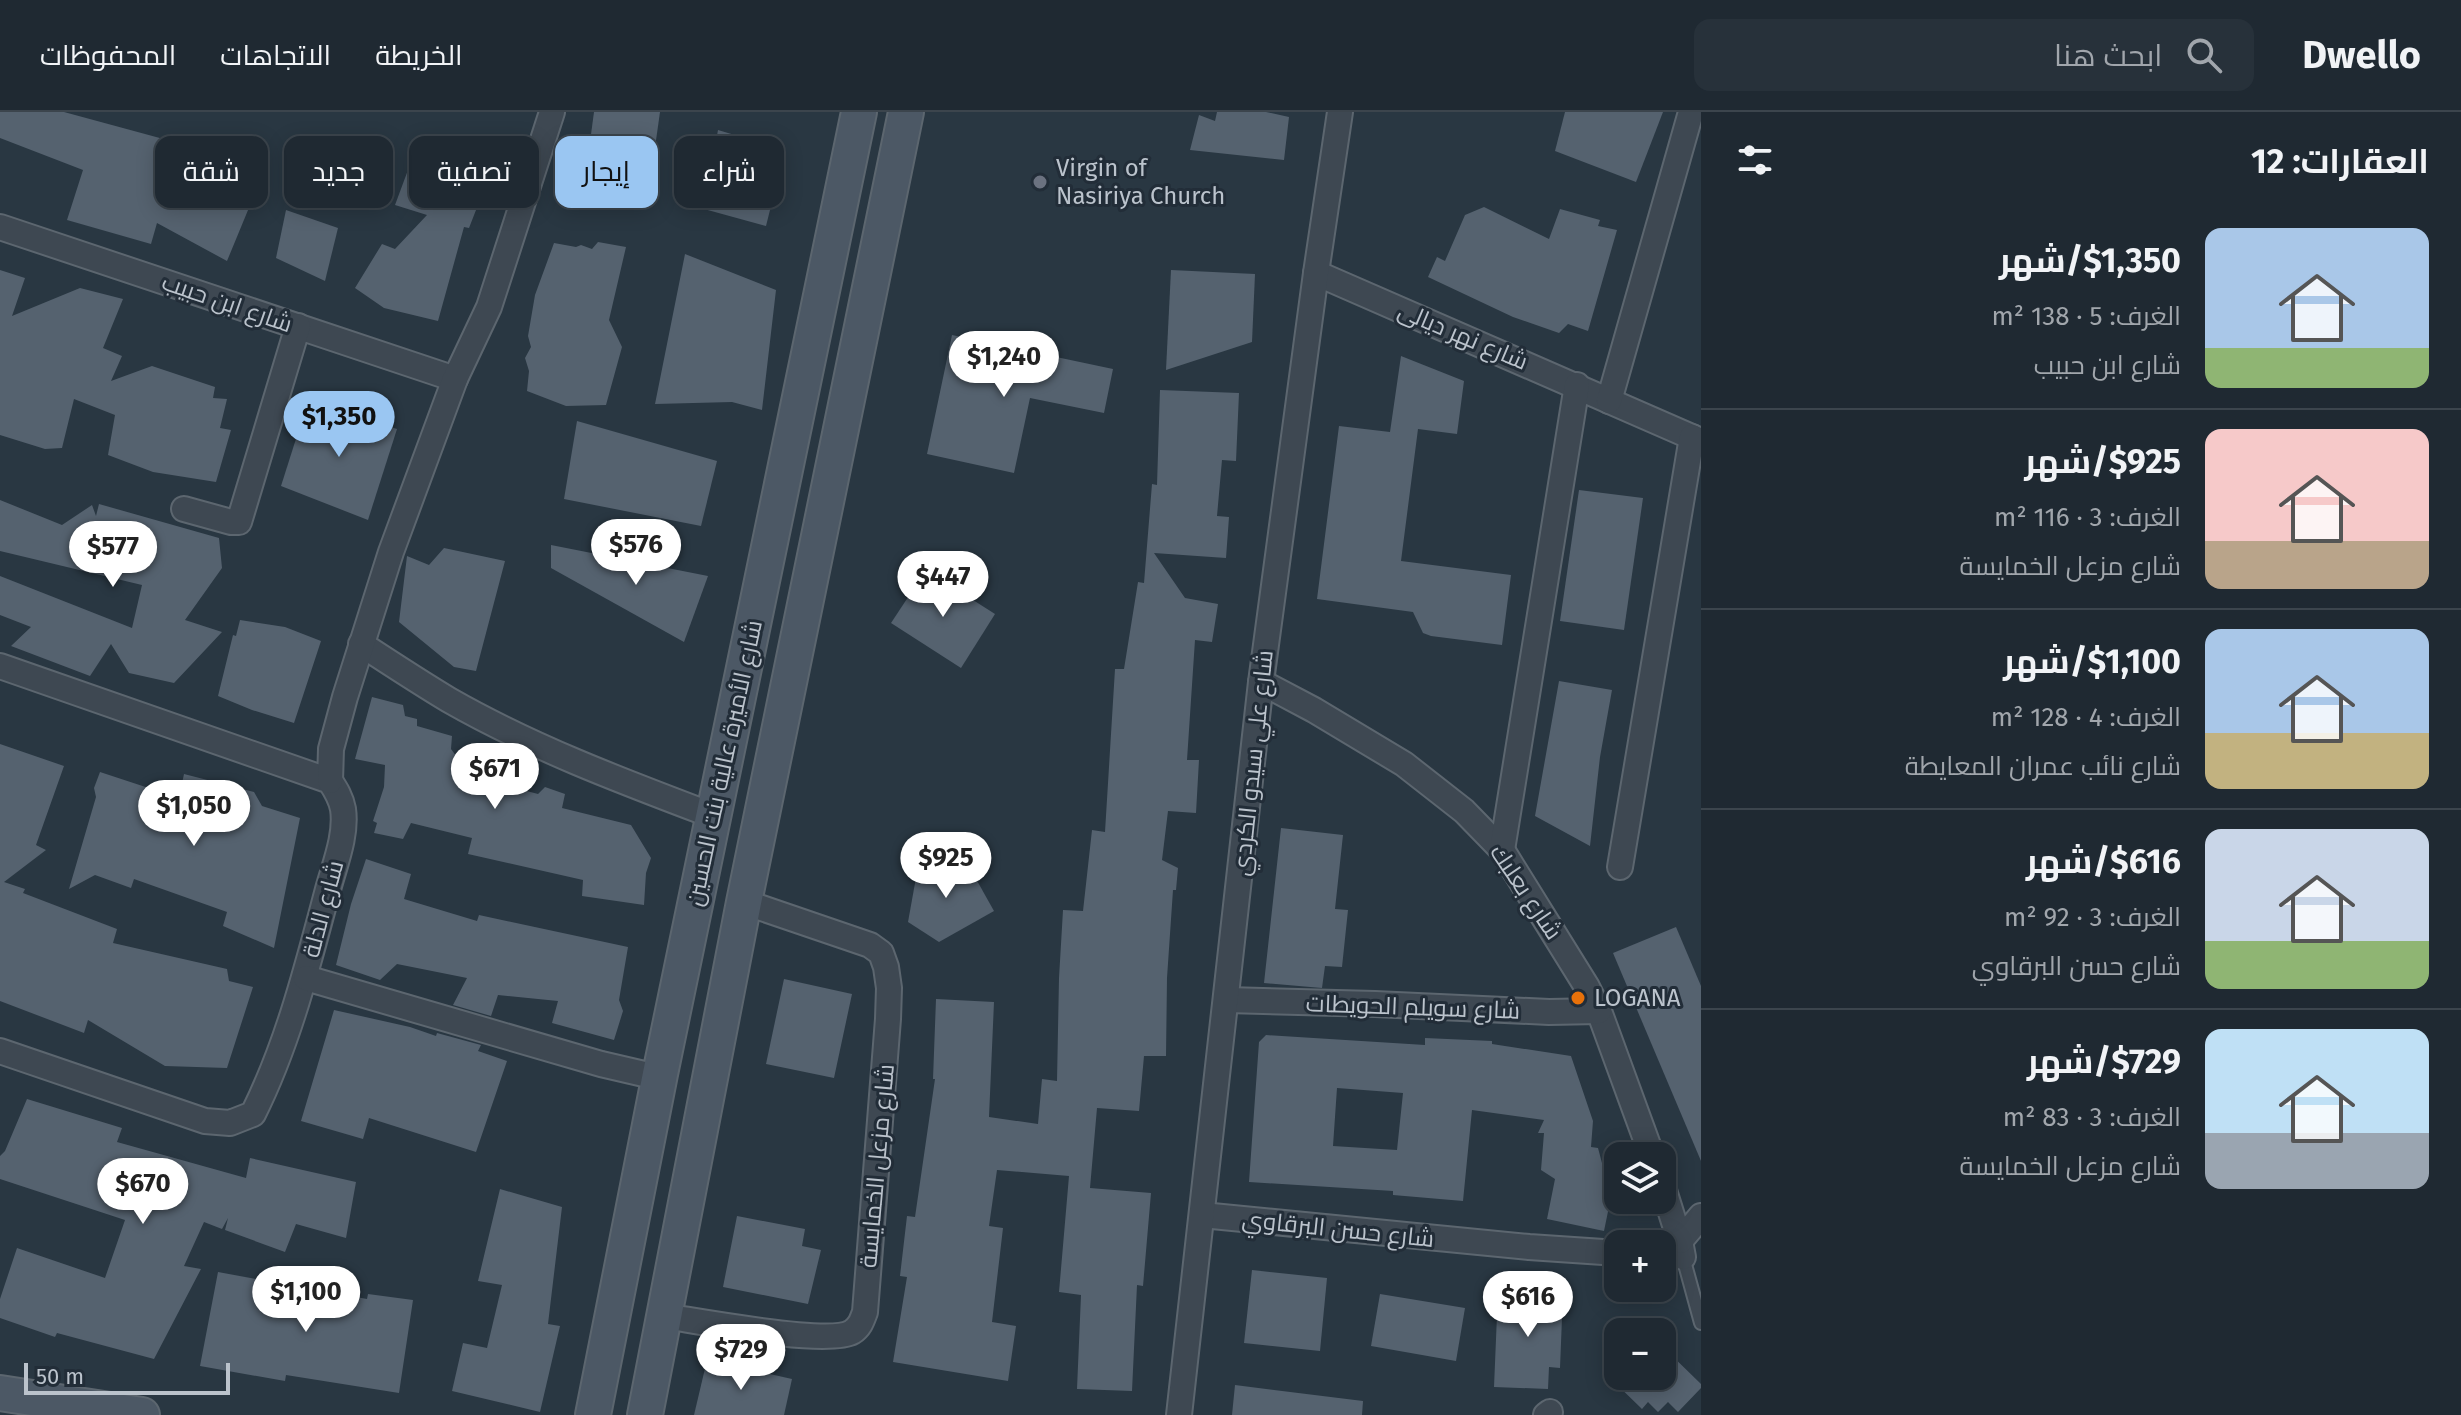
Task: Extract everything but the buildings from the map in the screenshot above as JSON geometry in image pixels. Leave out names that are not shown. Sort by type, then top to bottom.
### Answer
[{"type":"main road","name":"شارع الأميرة عالية بنت الحسين","points":[[592,1414],[859,112]]},
{"type":"main road","name":"شارع الأميرة عالية بنت الحسين","points":[[645,1415],[744,902],[906,112]]},
{"type":"main road","points":[[662,1065],[713,1067]]},
{"type":"main road","points":[[8,1401],[142,1415]]},
{"type":"street","points":[[0,666],[330,781],[331,749],[391,552],[455,379],[489,307],[552,112]]},
{"type":"street","name":"شارع علي سيدو الكردي","points":[[1179,1415],[1261,682],[1340,112]]},
{"type":"street","points":[[1609,401],[1691,112]]},
{"type":"street","name":"شارع ابن حبيب","points":[[0,227],[455,379]]},
{"type":"street","name":"شارع نهر ديالى","points":[[1316,273],[1696,439]]},
{"type":"street","points":[[184,509],[239,522],[298,326]]},
{"type":"street","points":[[1502,850],[1577,385]]},
{"type":"street","points":[[1620,867],[1696,439]]},
{"type":"street","points":[[361,644],[450,700],[499,726],[606,775],[714,816]]},
{"type":"street","name":"شارع بعلبك","points":[[1261,682],[1404,764],[1464,811],[1502,850],[1599,1011],[1647,1142]]},
{"type":"street","name":"شارع الدلة","points":[[0,1051],[205,1121],[230,1123],[253,1114],[269,1082],[306,978],[342,838],[343,811],[339,793],[330,781]]},
{"type":"street","name":"شارع مزعل الخمايسة","points":[[664,1316],[824,1338],[851,1333],[860,1325],[865,1312],[888,1019],[886,967],[881,953],[870,945],[744,902]]},
{"type":"street","points":[[306,978],[601,1064],[644,1074],[662,1065]]},
{"type":"street","name":"شارع سويلم الحويطات","points":[[1227,1000],[1549,1012],[1599,1011]]},
{"type":"street","points":[[1670,1214],[1681,1253]]},
{"type":"street","name":"شارع حسن البرقاوي","points":[[1202,1215],[1604,1252]]},
{"type":"street","points":[[1681,1253],[1701,1216]]},
{"type":"lane","points":[[1681,1253],[1701,1323]]},
{"type":"place","name":"Virgin of Nasiriya Church","points":[[1040,182]]},
{"type":"place","name":"LOGANA","points":[[1578,998]]}]
